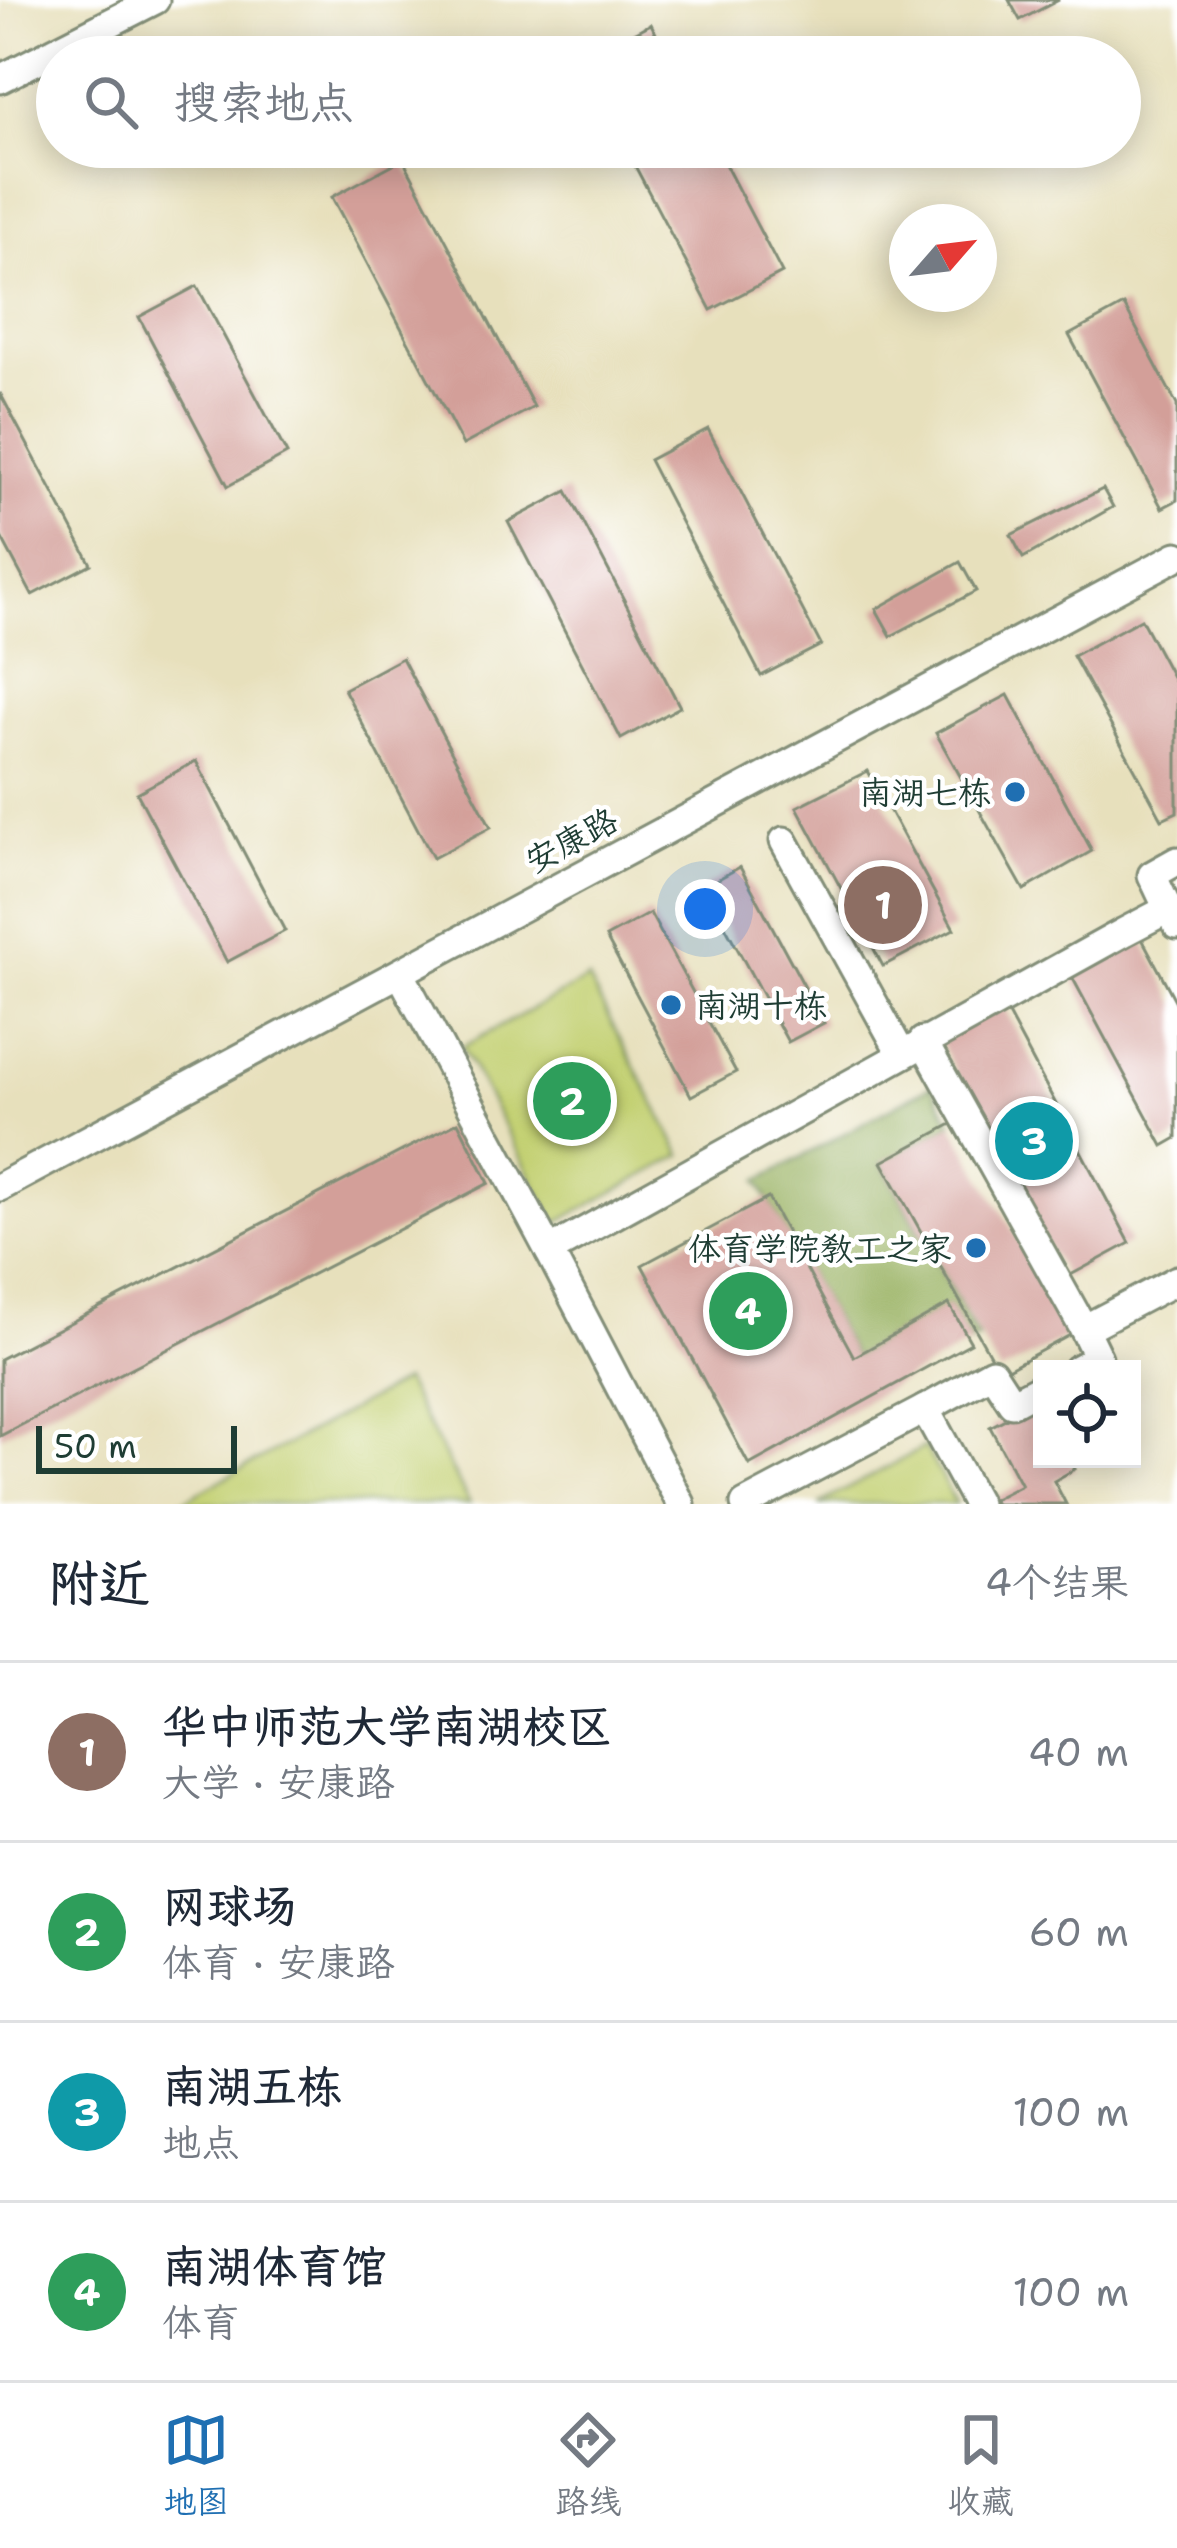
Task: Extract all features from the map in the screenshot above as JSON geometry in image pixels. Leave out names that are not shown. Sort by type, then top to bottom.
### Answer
[{"type":"street","points":[[84,36],[155,0]]},
{"type":"street","points":[[0,79],[36,61]]},
{"type":"street","name":"安康路","points":[[0,1187],[1177,556]]},
{"type":"street","points":[[784,841],[1084,1329],[1098,1358],[1094,1360]]},
{"type":"street","points":[[549,1251],[912,1047],[1173,917],[1152,875],[1177,861]]},
{"type":"street","points":[[400,973],[681,1504]]},
{"type":"street","points":[[1084,1329],[1177,1280]]},
{"type":"street","points":[[745,1504],[992,1372],[1012,1402],[1033,1392]]},
{"type":"street","points":[[925,1409],[977,1504]]},
{"type":"green space","points":[[588,979],[682,1155],[556,1223],[462,1047]]},
{"type":"green space","points":[[932,1085],[952,1124],[882,1163],[978,1339],[971,1343],[949,1305],[854,1357],[758,1181]]},
{"type":"green space","points":[[404,1381],[470,1504],[177,1504]]},
{"type":"green space","points":[[925,1447],[956,1504],[819,1504]]},
{"type":"building","points":[[1009,0],[1059,0],[1020,20]]},
{"type":"building","points":[[651,24],[657,36],[628,36]]},
{"type":"building","points":[[386,168],[408,168],[534,407],[463,445],[332,197]]},
{"type":"building","points":[[636,168],[727,168],[782,273],[711,310]]},
{"type":"building","points":[[197,286],[287,454],[228,486],[139,317]]},
{"type":"building","points":[[1124,305],[1177,405],[1177,500],[1162,508],[1069,335]]},
{"type":"building","points":[[0,393],[91,564],[32,595],[0,535]]},
{"type":"building","points":[[708,429],[821,645],[761,676],[649,460]]},
{"type":"building","points":[[1103,489],[1113,507],[1023,558],[1011,535]]},
{"type":"building","points":[[567,491],[680,707],[621,739],[508,522]]},
{"type":"building","points":[[960,562],[976,591],[891,636],[876,609]]},
{"type":"building","points":[[1141,619],[1177,686],[1177,812],[1162,819],[1073,656]]},
{"type":"building","points":[[402,658],[491,827],[433,858],[344,689]]},
{"type":"building","name":"南湖七栋","points":[[1008,695],[1092,851],[1024,890],[936,733]]},
{"type":"building","points":[[196,761],[285,931],[227,962],[137,793]]},
{"type":"building","points":[[868,771],[954,929],[883,966],[797,807]]},
{"type":"building","points":[[740,867],[824,1023],[788,1042],[704,887]]},
{"type":"building","name":"南湖十栋","points":[[650,913],[736,1072],[691,1096],[606,937]]},
{"type":"building","points":[[1140,935],[1177,1004],[1177,1138],[1163,1146],[1070,973]]},
{"type":"building","points":[[1003,1005],[1130,1243],[1065,1278],[938,1039]]},
{"type":"building","points":[[458,1122],[489,1183],[0,1436],[0,1359]]},
{"type":"building","name":"体育学院教工之家","points":[[952,1124],[1072,1334],[1000,1373],[882,1162]]},
{"type":"building","points":[[768,1198],[854,1357],[949,1304],[971,1343],[749,1465],[642,1265]]},
{"type":"building","points":[[1033,1405],[1033,1468],[1074,1468],[1054,1481],[1066,1504],[995,1504],[992,1500],[1021,1485],[990,1427]]},
{"type":"place","name":"南湖七栋","points":[[1015,792]]},
{"type":"place","name":"华中师范大学南湖校区","points":[[883,905]]},
{"type":"place","name":"南湖十栋","points":[[671,1005]]},
{"type":"place","name":"网球场","points":[[572,1101]]},
{"type":"place","name":"南湖五栋","points":[[1034,1141]]},
{"type":"place","name":"体育学院教工之家","points":[[976,1248]]},
{"type":"place","name":"南湖体育馆","points":[[748,1311]]}]
